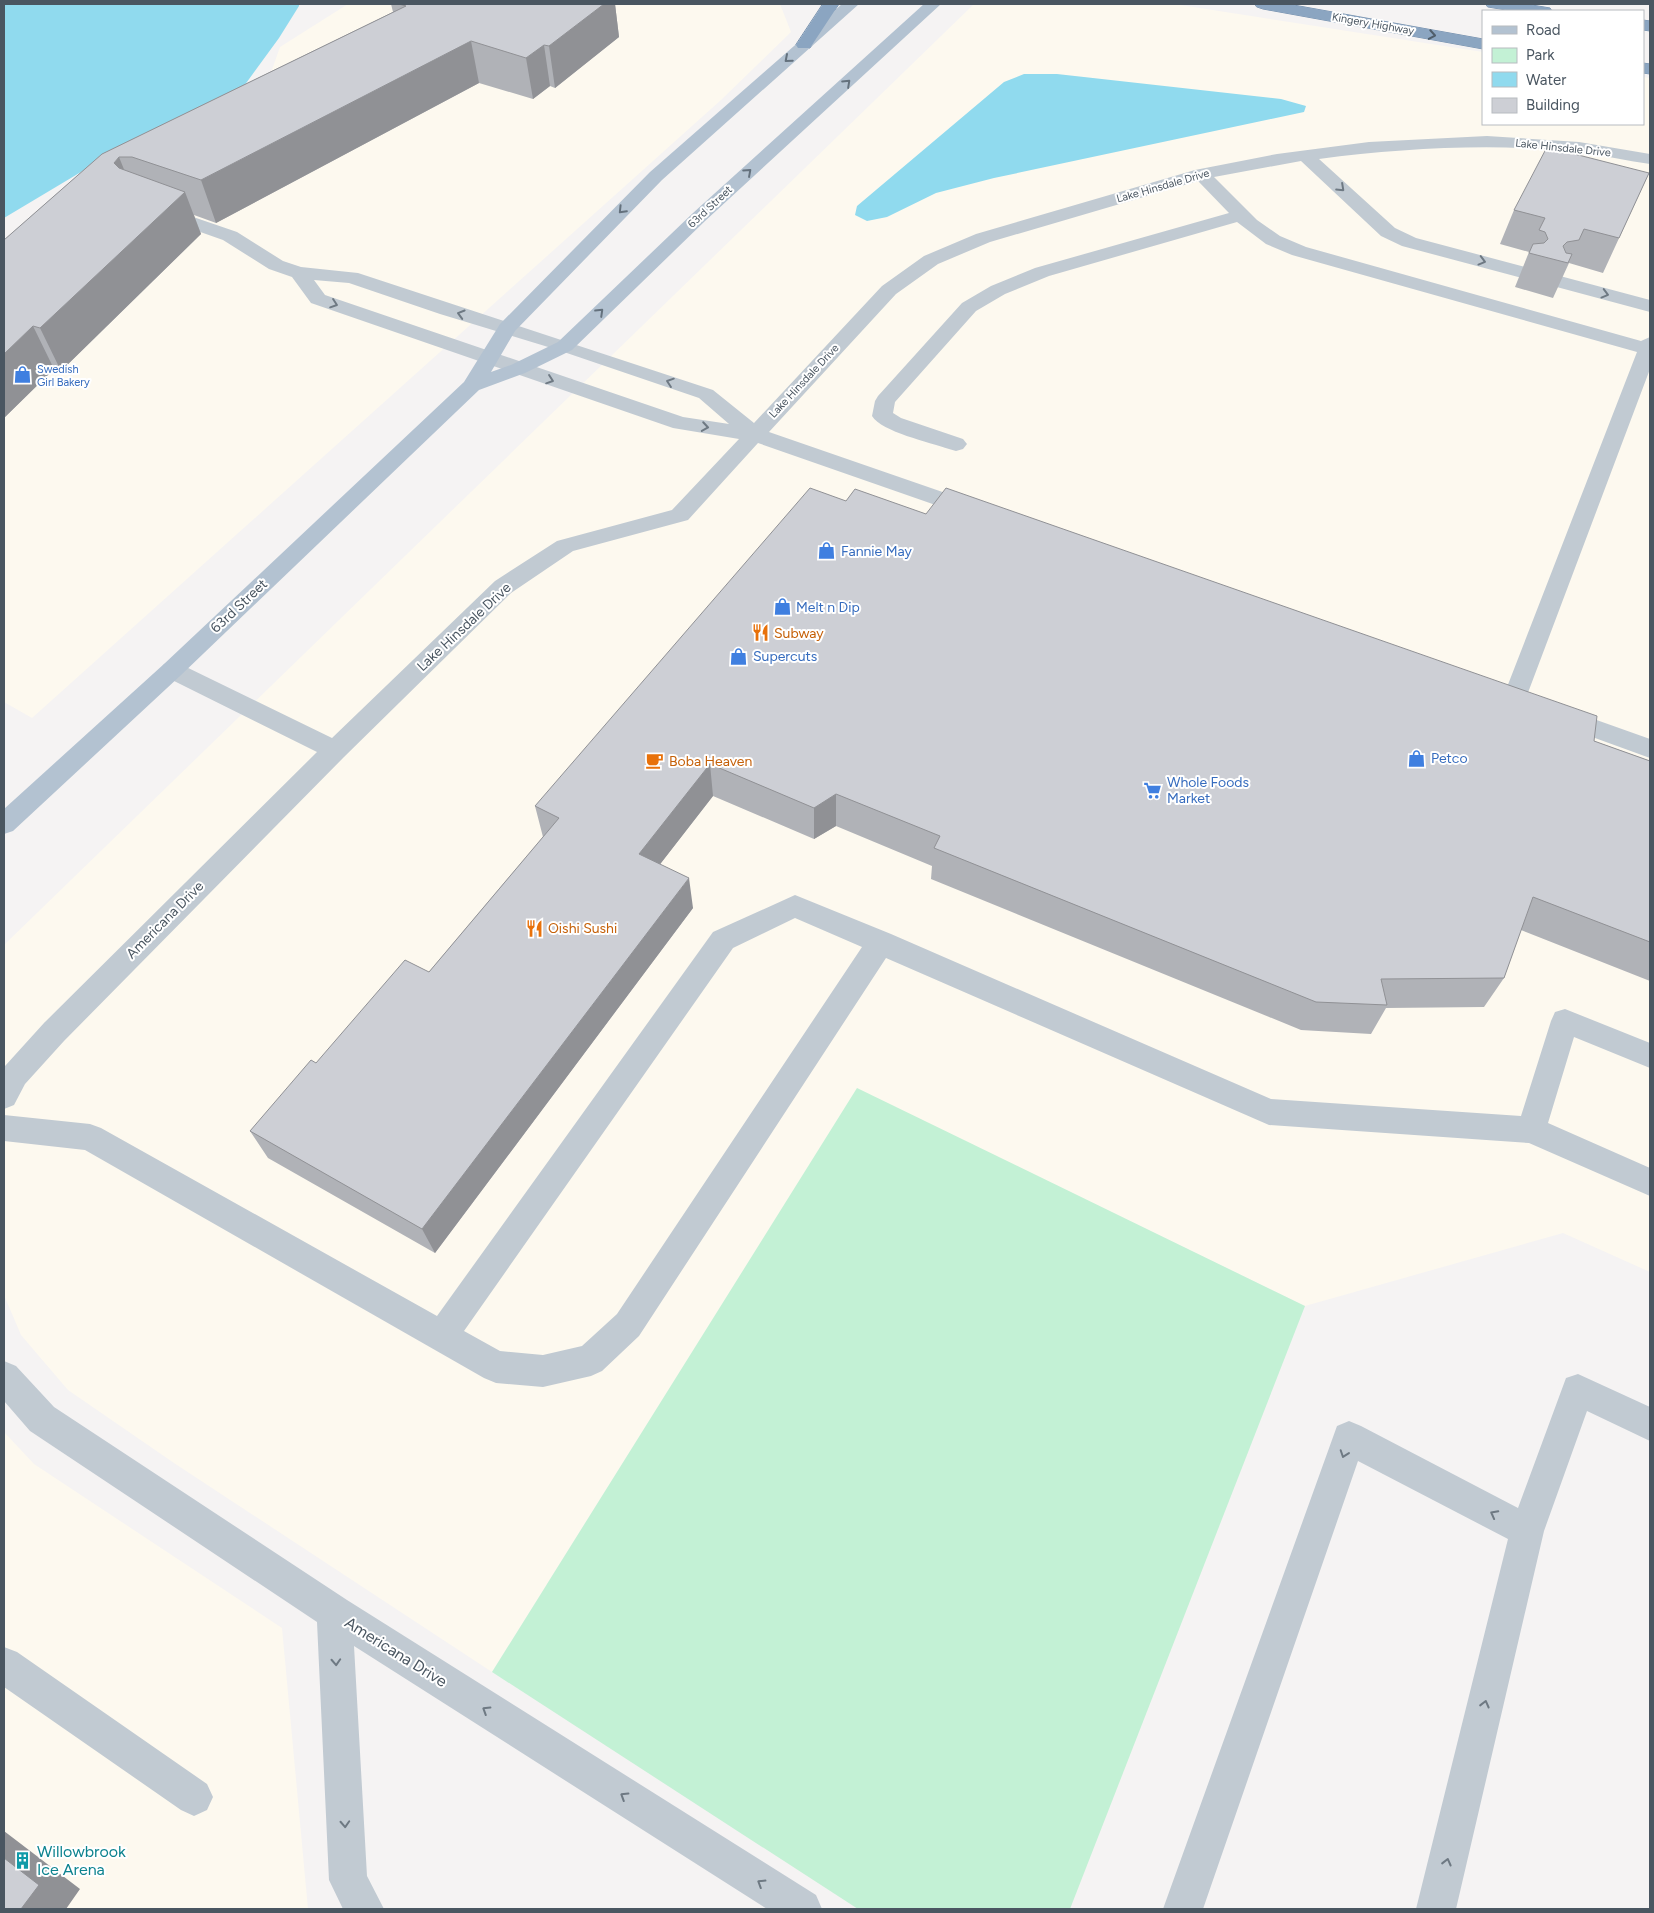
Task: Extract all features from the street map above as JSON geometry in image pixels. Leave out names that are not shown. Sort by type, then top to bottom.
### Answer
[{"type":"highway","points":[[804,45],[831,4]]},
{"type":"highway","name":"Kingery Highway","points":[[1263,4],[1482,44]]},
{"type":"highway","points":[[1494,4],[1537,10]]},
{"type":"main road","name":"63rd Street","points":[[4,824],[172,670],[472,386],[487,358],[507,328],[656,176],[851,4]]},
{"type":"main road","name":"63rd Street","points":[[472,386],[518,369],[565,346],[699,217],[933,4]]},
{"type":"street","name":"Lake Hinsdale Drive","points":[[335,750],[503,587],[565,546],[680,515],[889,290],[931,260],[983,238],[1201,174],[1305,155],[1369,146],[1487,141],[1579,148],[1650,159]]},
{"type":"street","points":[[1305,155],[1388,232],[1409,242],[1522,272]]},
{"type":"street","points":[[1201,174],[1250,224],[1273,240],[1299,252],[1649,346],[1520,702],[1650,749]]},
{"type":"street","points":[[142,205],[230,236],[276,265],[299,273],[352,277],[447,310],[565,346],[706,394],[755,435]]},
{"type":"street","points":[[956,444],[894,423],[882,416],[885,401],[969,307],[998,290],[1042,272],[1242,215]]},
{"type":"street","points":[[299,273],[318,299],[680,423],[755,435],[992,517]]},
{"type":"street","points":[[1560,282],[1650,306]]},
{"type":"street","points":[[172,670],[335,750]]},
{"type":"street","name":"Americana Drive","points":[[4,1096],[14,1075],[54,1032],[335,750]]},
{"type":"street","points":[[442,1336],[723,940],[795,906],[1269,1112],[1531,1130],[1650,1182]]},
{"type":"street","points":[[4,1128],[90,1137],[496,1367],[543,1371],[591,1360],[628,1325],[881,942]]},
{"type":"street","points":[[1531,1130],[1565,1021],[1650,1056]]},
{"type":"street","name":"Americana Drive","points":[[4,1376],[42,1419],[334,1613],[802,1909]]},
{"type":"street","points":[[1436,1909],[1527,1531],[1578,1390],[1650,1424]]},
{"type":"street","points":[[1183,1909],[1349,1438],[1527,1531]]},
{"type":"street","points":[[334,1613],[348,1880],[364,1909]]},
{"type":"street","points":[[4,1665],[194,1797]]},
{"type":"shaded area","points":[[348,4],[780,4],[791,32],[721,100],[32,718],[4,702],[4,270],[262,98],[280,47]]},
{"type":"shaded area","points":[[974,4],[1174,4],[1482,52],[1482,125],[1644,125],[1644,77],[1650,78],[1650,1272],[1563,1233],[1305,1306],[857,1089],[492,1672],[174,1463],[68,1390],[21,1335],[4,1295],[4,945]]},
{"type":"shaded area","points":[[4,1432],[34,1464],[282,1628],[308,1909],[4,1909]]},
{"type":"green space","points":[[857,1088],[1305,1306],[1070,1909],[858,1909],[492,1672]]},
{"type":"water","points":[[4,4],[299,4],[299,6],[279,38],[244,86],[86,169],[4,218]]},
{"type":"water","points":[[1024,74],[1057,74],[1281,99],[1306,106],[1304,112],[994,178],[936,193],[887,217],[867,221],[855,215],[857,206],[1004,82]]},
{"type":"building","points":[[399,4],[604,4],[549,46],[544,45],[526,58],[471,41],[201,180],[132,157],[119,157],[114,163],[119,168],[185,192],[40,328],[33,326],[4,354],[4,240],[102,154],[406,6]]},
{"type":"building","points":[[1547,147],[1649,173],[1619,238],[1584,229],[1579,240],[1567,242],[1563,246],[1566,253],[1572,254],[1568,263],[1529,253],[1533,244],[1544,243],[1548,239],[1545,232],[1539,230],[1545,218],[1514,210]]},
{"type":"building","points":[[810,488],[846,501],[855,489],[926,514],[946,488],[1597,716],[1594,741],[1650,761],[1650,942],[1533,897],[1504,978],[1381,979],[1387,1005],[1316,1002],[934,848],[940,836],[836,794],[814,808],[710,764],[639,854],[689,878],[422,1229],[250,1131],[311,1060],[316,1063],[405,960],[429,972],[559,818],[535,806]]},
{"type":"building","points":[[4,1858],[39,1885],[21,1909],[4,1909]]},
{"type":"place","name":"Swedish Girl Bakery","points":[[23,375]]},
{"type":"place","name":"Fannie May","points":[[827,551]]},
{"type":"place","name":"Melt n Dip","points":[[782,607]]},
{"type":"place","name":"Subway","points":[[760,633]]},
{"type":"place","name":"Supercuts","points":[[739,656]]},
{"type":"place","name":"Petco","points":[[1417,758]]},
{"type":"place","name":"Boba Heaven","points":[[655,761]]},
{"type":"place","name":"Whole Foods Market","points":[[1153,790]]},
{"type":"place","name":"Oishi Sushi","points":[[534,928]]},
{"type":"place","name":"Willowbrook Ice Arena","points":[[23,1860]]}]
